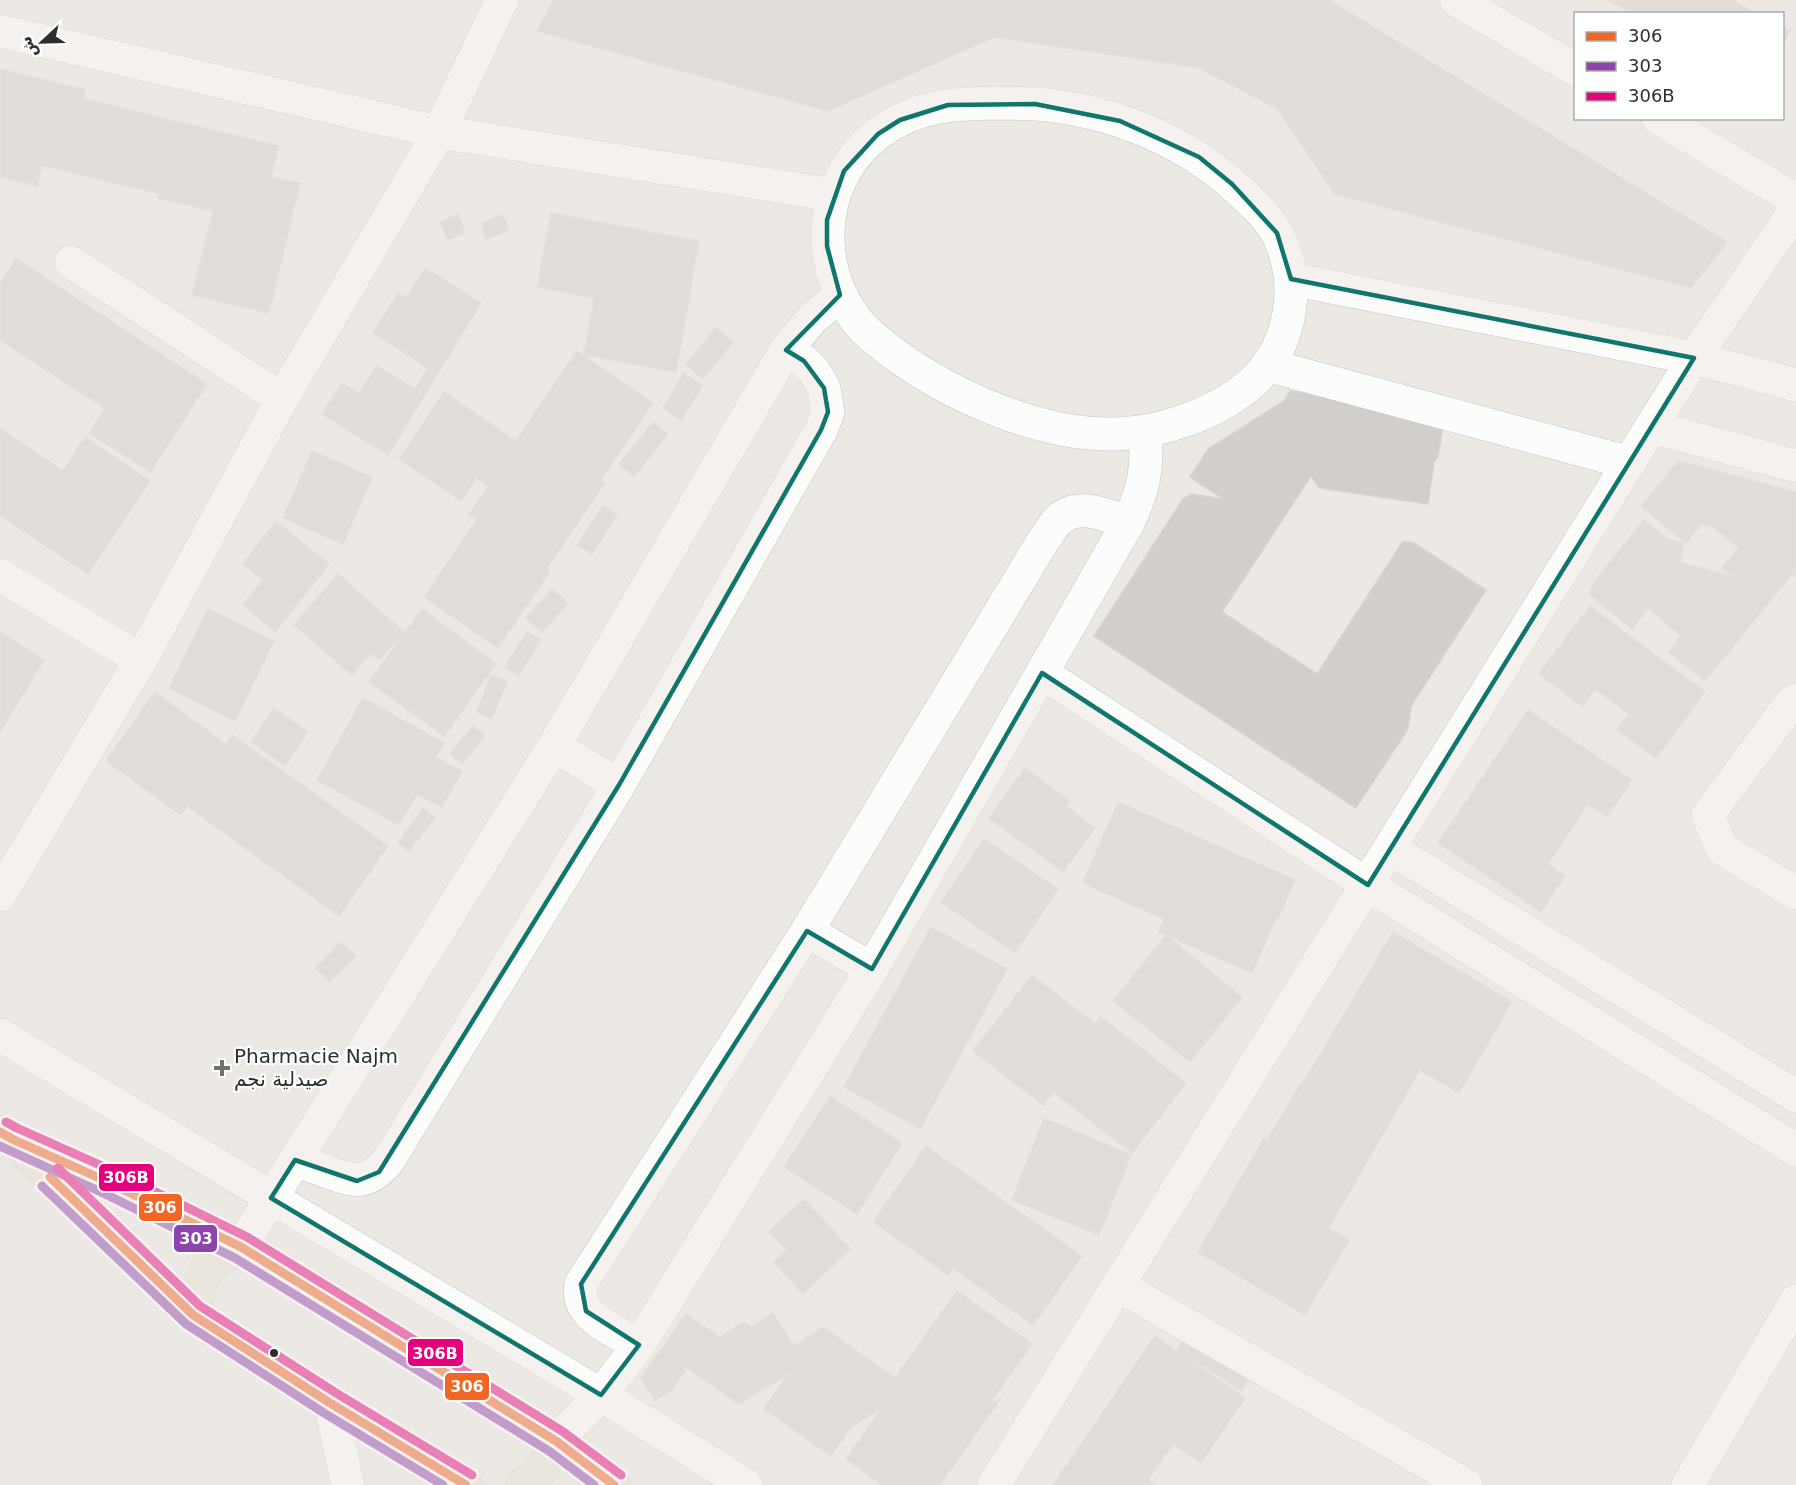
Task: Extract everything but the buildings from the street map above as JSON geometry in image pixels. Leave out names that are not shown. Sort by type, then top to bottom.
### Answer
[{"type":"main road","points":[[6,1136],[241,1247],[556,1441],[614,1485]]},
{"type":"main road","points":[[6,1136],[193,1315],[330,1403],[466,1485]]},
{"type":"main road","points":[[193,1315],[199,1284],[206,1270],[222,1256],[241,1247]]},
{"type":"main road","points":[[522,1485],[533,1479],[545,1465],[556,1441]]},
{"type":"street","points":[[0,895],[141,660],[282,399],[439,132],[502,0]]},
{"type":"street","points":[[1456,0],[1574,69]]},
{"type":"street","points":[[0,31],[439,132],[834,195]]},
{"type":"street","points":[[1035,104],[1078,110],[1120,121],[1160,137],[1199,157],[1233,184],[1261,211],[1277,233],[1286,255],[1291,279],[1291,303],[1287,326],[1268,365],[1254,381],[1229,399],[1202,414],[1174,424],[1145,431],[1116,434],[1082,433],[1025,420],[970,399],[918,371],[871,336],[854,317],[840,295],[831,271],[827,246],[828,220],[834,195],[844,171],[859,151],[872,139],[900,120],[948,105],[1035,104]]},
{"type":"street","points":[[1661,120],[1796,200]]},
{"type":"street","points":[[994,1485],[1694,358],[1796,210]]},
{"type":"street","points":[[71,262],[282,399]]},
{"type":"street","points":[[1291,279],[1694,358],[1796,385]]},
{"type":"street","points":[[241,1247],[554,746],[786,350],[811,320],[840,295]]},
{"type":"street","points":[[295,1160],[357,1181],[368,1179],[379,1172],[619,785],[821,430],[828,412],[825,388],[814,371],[804,361],[786,350]]},
{"type":"street","points":[[1268,365],[1630,463]]},
{"type":"street","points":[[1652,427],[1796,466]]},
{"type":"street","points":[[556,1441],[601,1395],[639,1345],[872,969],[1128,523],[1145,479],[1147,455],[1145,431]]},
{"type":"street","points":[[639,1345],[586,1311],[580,1300],[581,1284],[807,931],[1043,541],[1058,520],[1072,512],[1089,510],[1128,523]]},
{"type":"street","points":[[0,575],[141,660]]},
{"type":"street","points":[[1042,673],[1368,885],[1796,1150]]},
{"type":"street","points":[[1796,700],[1791,703],[1708,815],[1722,849],[1796,893]]},
{"type":"street","points":[[554,746],[619,785]]},
{"type":"street","points":[[1391,849],[1796,1096]]},
{"type":"street","points":[[807,931],[872,969]]},
{"type":"street","points":[[0,1035],[601,1395],[746,1485]]},
{"type":"street","points":[[1119,1286],[1466,1485]]},
{"type":"street","points":[[1688,1485],[1796,1301]]},
{"type":"street","points":[[330,1403],[348,1485]]},
{"type":"highlighted area","points":[[1035,104],[1120,121],[1199,157],[1232,184],[1277,233],[1291,279],[1694,358],[1368,885],[1042,673],[872,969],[807,931],[581,1284],[586,1311],[639,1345],[601,1395],[271,1198],[295,1160],[357,1181],[379,1172],[619,785],[821,430],[828,412],[824,388],[804,361],[786,350],[840,295],[827,246],[827,220],[844,171],[878,134],[900,120],[948,105]]},
{"type":"transit line","name":"306B","points":[[6,1122],[111,1170],[247,1237],[562,1431],[621,1475]]},
{"type":"transit line","name":"306","points":[[0,1132],[241,1247],[556,1441],[614,1485]]},
{"type":"transit line","name":"303","points":[[0,1146],[101,1192],[235,1258],[549,1451],[594,1485]]},
{"type":"transit line","name":"306B","points":[[58,1168],[200,1306],[336,1393],[472,1475]]},
{"type":"transit line","name":"306","points":[[50,1177],[193,1315],[330,1403],[466,1485]]},
{"type":"transit line","name":"303","points":[[42,1186],[186,1324],[324,1413],[443,1485]]},
{"type":"place","name":"Pharmacie Najm صيدلية نجم","points":[[222,1068]]}]
